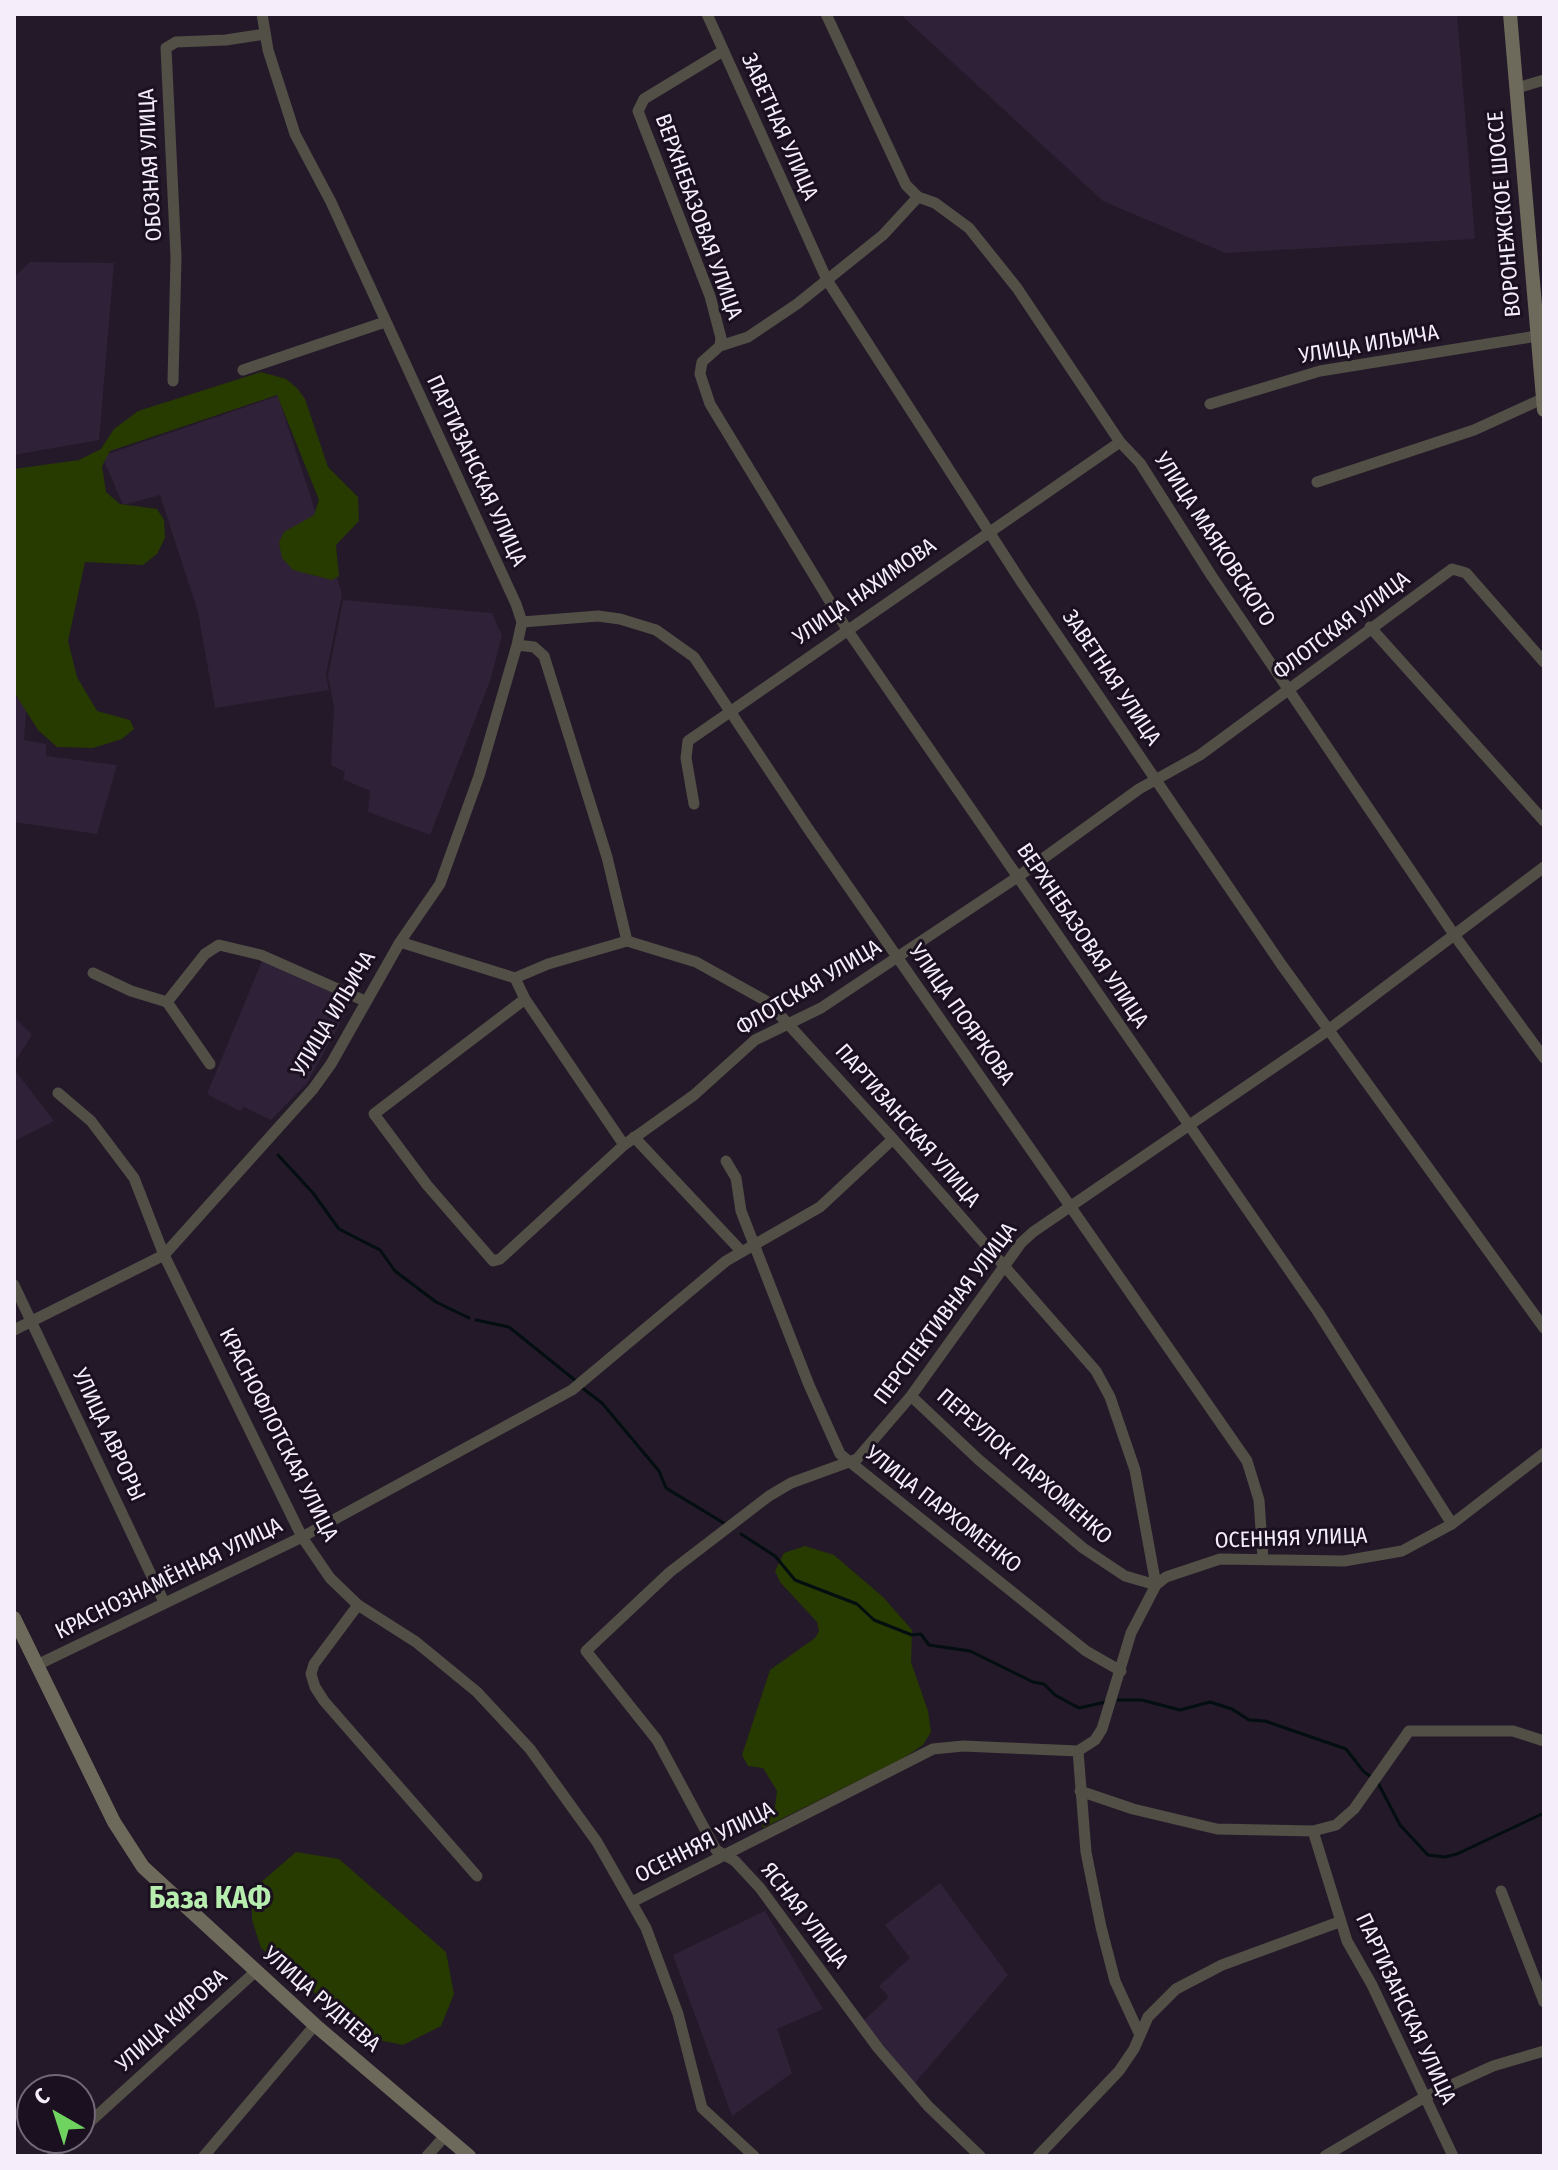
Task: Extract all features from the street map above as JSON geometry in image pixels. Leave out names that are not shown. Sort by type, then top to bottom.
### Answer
[{"type":"main road","name":"ВОРОНЕЖСКОЕ ШОССЕ","points":[[1510,14],[1541,336],[1543,405]]},
{"type":"main road","name":"УЛИЦА РУДНЕВА","points":[[14,1618],[124,1841],[147,1872],[315,2025],[469,2156]]},
{"type":"street","name":"ПАРТИЗАНСКАЯ УЛИЦА","points":[[262,14],[265,34],[295,134],[491,548],[522,622]]},
{"type":"street","name":"ЗАВЕТНАЯ УЛИЦА","points":[[707,14],[827,280],[989,531],[1327,1031],[1544,1328]]},
{"type":"street","name":"УЛИЦА МАЯКОВСКОГО","points":[[826,14],[906,185],[918,197],[935,203],[969,228],[997,261],[1120,442],[1140,463],[1211,575],[1455,936],[1544,1058]]},
{"type":"street","name":"ОБОЗНАЯ УЛИЦА","points":[[173,381],[176,257],[166,48],[176,42],[226,40],[265,34]]},
{"type":"street","name":"ВЕРХНЕБАЗОВАЯ УЛИЦА","points":[[723,51],[644,99],[638,111],[710,296],[719,327],[720,346],[702,362],[700,374],[710,404],[846,628],[1019,876],[1186,1126],[1318,1312],[1452,1524]]},
{"type":"street","points":[[1517,88],[1544,80]]},
{"type":"street","points":[[720,346],[755,332],[827,280],[902,218],[918,197]]},
{"type":"street","points":[[243,370],[385,322]]},
{"type":"street","name":"УЛИЦА ИЛЬИЧА","points":[[1210,404],[1320,371],[1541,336]]},
{"type":"street","points":[[1317,482],[1543,405]]},
{"type":"street","name":"УЛИЦА НАХИМОВА","points":[[694,804],[686,746],[688,741],[731,714],[846,628],[1120,442]]},
{"type":"street","name":"ФЛОТСКАЯ УЛИЦА","points":[[525,999],[374,1114],[480,1250],[493,1261],[500,1259],[629,1141],[694,1095],[755,1040],[791,1023],[897,958],[1157,780],[1200,755],[1452,569],[1466,573],[1544,662]]},
{"type":"street","name":"УЛИЦА ПОЯРКОВА","points":[[522,622],[598,616],[640,623],[656,630],[694,657],[897,958],[1247,1461],[1259,1500],[1263,1559]]},
{"type":"street","points":[[400,942],[515,978],[548,964],[627,941],[607,857],[544,656],[534,647],[517,645],[522,622]]},
{"type":"street","points":[[1370,627],[1544,821]]},
{"type":"street","name":"УЛИЦА ИЛЬИЧА","points":[[14,1330],[164,1255],[313,1089],[331,1064],[400,942],[440,884],[489,744],[517,645]]},
{"type":"street","name":"ПЕРСПЕКТИВНАЯ УЛИЦА","points":[[850,1464],[911,1396],[1021,1243],[1070,1205],[1327,1031],[1544,867]]},
{"type":"street","name":"ПАРТИЗАНСКАЯ УЛИЦА","points":[[627,941],[719,972],[768,1002],[791,1023],[1102,1381],[1135,1470],[1156,1585]]},
{"type":"street","points":[[167,1002],[205,954],[219,945],[261,955],[365,1001]]},
{"type":"street","points":[[93,973],[131,991],[167,1002],[210,1064]]},
{"type":"street","points":[[515,978],[525,999],[629,1141],[742,1252],[756,1247],[820,1207],[893,1139]]},
{"type":"street","name":"КРАСНОФЛОТСКАЯ УЛИЦА","points":[[58,1093],[91,1121],[134,1178],[164,1255],[302,1537],[330,1578],[358,1605],[435,1656],[477,1692],[530,1749],[573,1804],[646,1928],[678,2014],[702,2108],[754,2156]]},
{"type":"street","name":"УЛИЦА ПАРХОМЕНКО","points":[[726,1161],[736,1178],[741,1211],[834,1444],[850,1464],[1086,1651],[1121,1671]]},
{"type":"street","name":"КРАСНОЗНАМЁННАЯ УЛИЦА","points":[[37,1665],[302,1537],[572,1390],[682,1295],[742,1252]]},
{"type":"street","name":"УЛИЦА АВРОРЫ","points":[[14,1285],[164,1602]]},
{"type":"street","name":"ПЕРЕУЛОК ПАРХОМЕНКО","points":[[911,1396],[987,1467],[1083,1548],[1125,1576],[1156,1585]]},
{"type":"street","name":"ОСЕННЯЯ УЛИЦА","points":[[1156,1585],[1177,1571],[1225,1558],[1344,1561],[1402,1551],[1452,1524],[1544,1453]]},
{"type":"street","name":"ЯСНАЯ УЛИЦА","points":[[850,1464],[791,1483],[769,1496],[670,1572],[586,1651],[657,1740],[712,1843],[723,1857],[735,1861],[760,1888],[878,2048],[928,2106],[980,2156]]},
{"type":"street","points":[[1139,2033],[1115,1981],[1101,1927],[1086,1852],[1078,1751],[1095,1740],[1102,1729],[1131,1633],[1156,1585]]},
{"type":"street","points":[[358,1605],[314,1664],[311,1674],[315,1687],[477,1876]]},
{"type":"street","points":[[1080,1791],[1133,1809],[1217,1829],[1313,1831],[1341,1821],[1409,1731],[1513,1731],[1544,1741]]},
{"type":"street","name":"ОСЕННЯЯ УЛИЦА","points":[[632,1902],[933,1749],[963,1746],[1078,1751]]},
{"type":"street","name":"ПАРТИЗАНСКАЯ УЛИЦА","points":[[1313,1831],[1339,1922],[1453,2156]]},
{"type":"street","points":[[1501,1891],[1544,2002]]},
{"type":"street","points":[[1038,2156],[1125,2064],[1152,2012],[1176,1989],[1222,1965],[1339,1922]]},
{"type":"street","name":"УЛИЦА КИРОВА","points":[[96,2116],[256,1971]]},
{"type":"street","points":[[204,2156],[315,2025]]},
{"type":"street","points":[[1325,2156],[1425,2097],[1493,2066],[1544,2051]]},
{"type":"street","points":[[427,2156],[445,2136]]},
{"type":"shaded area","points":[[900,14],[1457,14],[1475,239],[1225,253],[1103,201]]},
{"type":"shaded area","points":[[30,262],[114,263],[99,440],[14,455],[14,277]]},
{"type":"shaded area","points":[[278,396],[342,594],[326,674],[329,690],[215,708],[198,612],[160,495],[123,505],[102,456]]},
{"type":"shaded area","points":[[343,600],[492,613],[502,636],[490,681],[430,835],[368,812],[370,791],[343,779],[345,772],[331,765],[334,707],[328,676]]},
{"type":"shaded area","points":[[14,697],[27,700],[24,740],[46,744],[46,756],[117,765],[97,834],[14,822]]},
{"type":"shaded area","points":[[262,961],[353,1000],[307,1083],[271,1120],[244,1107],[240,1111],[207,1094]]},
{"type":"shaded area","points":[[14,1017],[32,1035],[14,1063]]},
{"type":"shaded area","points":[[14,1069],[54,1121],[14,1141]]},
{"type":"shaded area","points":[[940,1883],[1008,1975],[914,2084],[861,2023],[889,1997],[879,1986],[910,1958],[885,1925]]},
{"type":"shaded area","points":[[765,1911],[823,2009],[777,2029],[792,2073],[732,2116],[673,1955]]},
{"type":"green space","points":[[261,372],[286,379],[297,388],[305,399],[328,467],[358,497],[359,521],[336,545],[339,576],[332,580],[293,570],[282,558],[279,542],[284,532],[314,515],[319,500],[277,395],[110,451],[102,466],[106,492],[120,504],[157,509],[164,520],[165,538],[157,554],[143,565],[85,562],[68,641],[77,677],[97,711],[130,720],[134,729],[122,739],[93,748],[57,747],[38,730],[14,692],[14,469],[79,460],[101,449],[114,429],[138,411]]},
{"type":"green space","points":[[805,1546],[834,1555],[883,1597],[912,1630],[911,1662],[928,1711],[931,1732],[923,1745],[902,1759],[763,1828],[761,1823],[775,1807],[777,1791],[763,1768],[748,1766],[742,1755],[770,1670],[815,1638],[819,1631],[817,1622],[780,1582],[775,1571],[784,1553]]},
{"type":"green space","points":[[296,1852],[339,1859],[446,1952],[454,1994],[441,2026],[403,2045],[368,2038],[261,1948],[252,1920],[252,1890]]},
{"type":"waterway","points":[[278,1155],[313,1193],[339,1229],[380,1250],[395,1271],[436,1302],[469,1318]]},
{"type":"waterway","points":[[476,1320],[509,1327],[576,1381]]},
{"type":"waterway","points":[[581,1387],[602,1403],[659,1471],[666,1488],[727,1525]]},
{"type":"waterway","points":[[741,1534],[775,1556],[795,1580],[857,1604],[874,1620],[912,1635],[921,1634],[929,1645],[970,1651],[1033,1682],[1044,1684],[1055,1695],[1079,1708],[1106,1702]]},
{"type":"waterway","points":[[1118,1700],[1142,1700],[1180,1710],[1210,1702],[1232,1709],[1249,1720],[1265,1721],[1346,1749],[1364,1772],[1373,1778]]},
{"type":"waterway","points":[[1378,1783],[1400,1825],[1428,1855],[1445,1857],[1457,1854],[1544,1813]]},
{"type":"district","name":"База КАФ","points":[[210,1900]]}]
